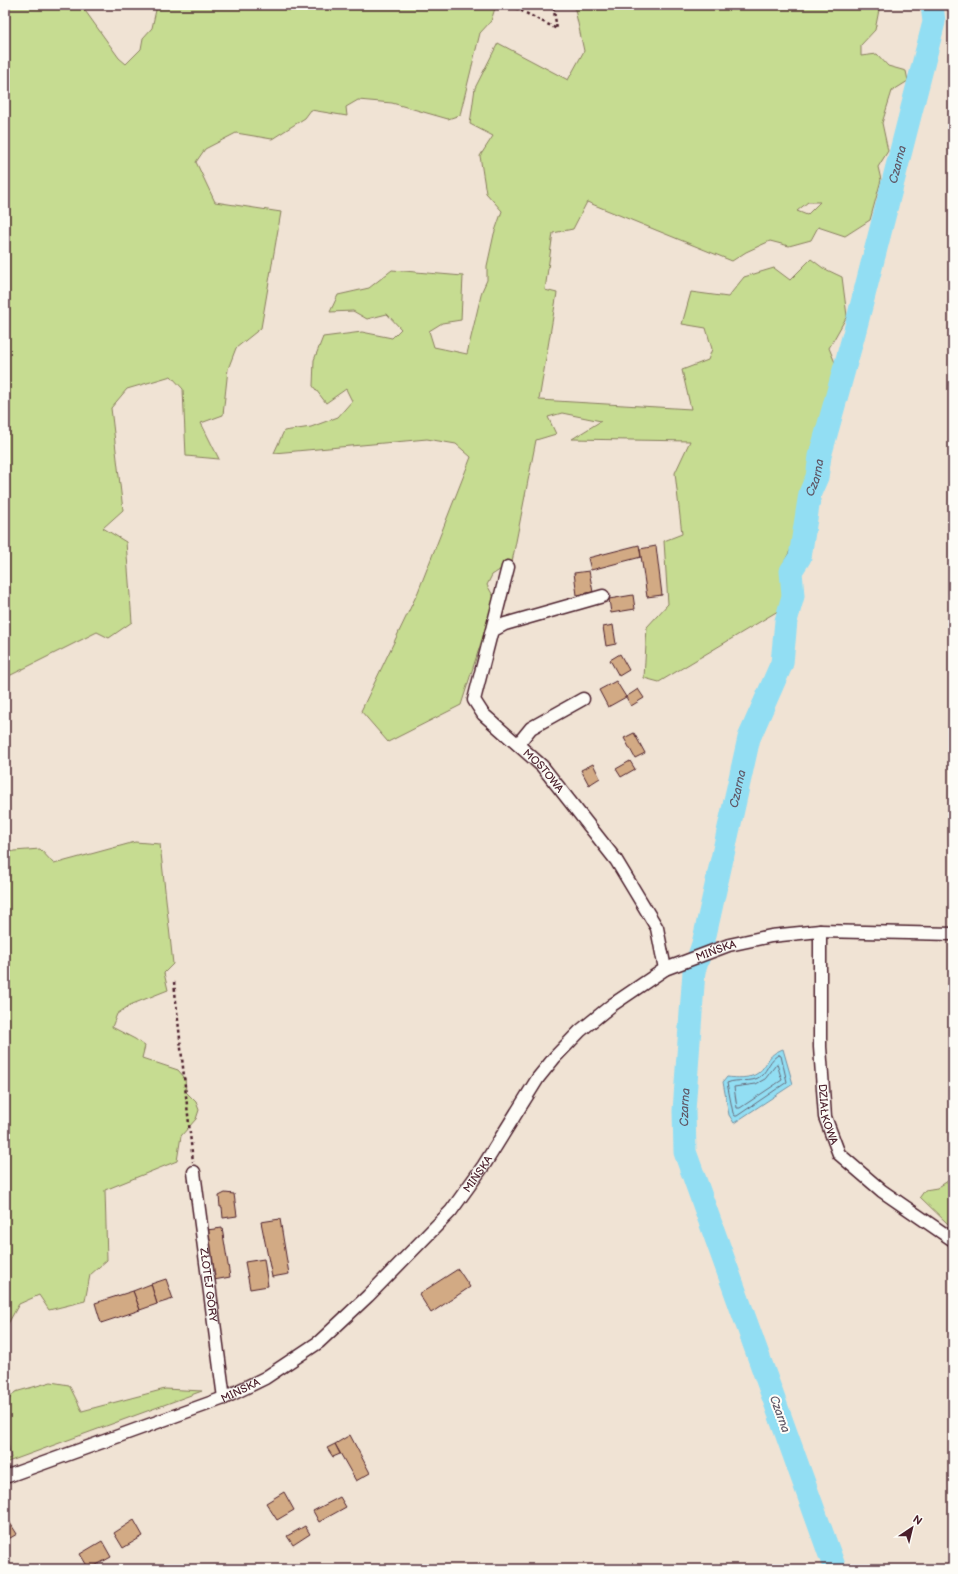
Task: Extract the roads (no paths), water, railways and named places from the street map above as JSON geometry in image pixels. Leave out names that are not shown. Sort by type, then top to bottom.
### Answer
[{"type":"street","name":"MOSTOWA","points":[[508,567],[474,700],[483,714],[542,766],[616,860],[658,928],[665,969]]},
{"type":"street","points":[[492,631],[505,624],[603,596]]},
{"type":"street","points":[[518,744],[531,728],[583,699]]},
{"type":"street","name":"MIŃSKA","points":[[5,1477],[224,1398],[265,1378],[319,1342],[368,1296],[451,1211],[484,1165],[538,1078],[555,1057],[580,1032],[612,1005],[665,969],[729,945],[771,936],[820,931],[953,934]]},
{"type":"street","name":"DZIAŁKOWA","points":[[820,931],[820,1047],[825,1117],[839,1154],[882,1191],[953,1240]]},
{"type":"street","name":"ZŁOTEJ GÓRY","points":[[194,1172],[224,1398]]},
{"type":"water","points":[[783,1049],[793,1084],[734,1123],[729,1115],[723,1082],[727,1077],[743,1078],[755,1075],[762,1069],[773,1054]]},
{"type":"waterway","name":"Czarna","points":[[835,1569],[685,1152],[684,1111],[694,971],[703,944],[749,738],[782,663],[786,621],[793,596],[791,571],[800,557],[810,493],[817,477],[820,456],[854,334],[934,22],[932,5]]}]
